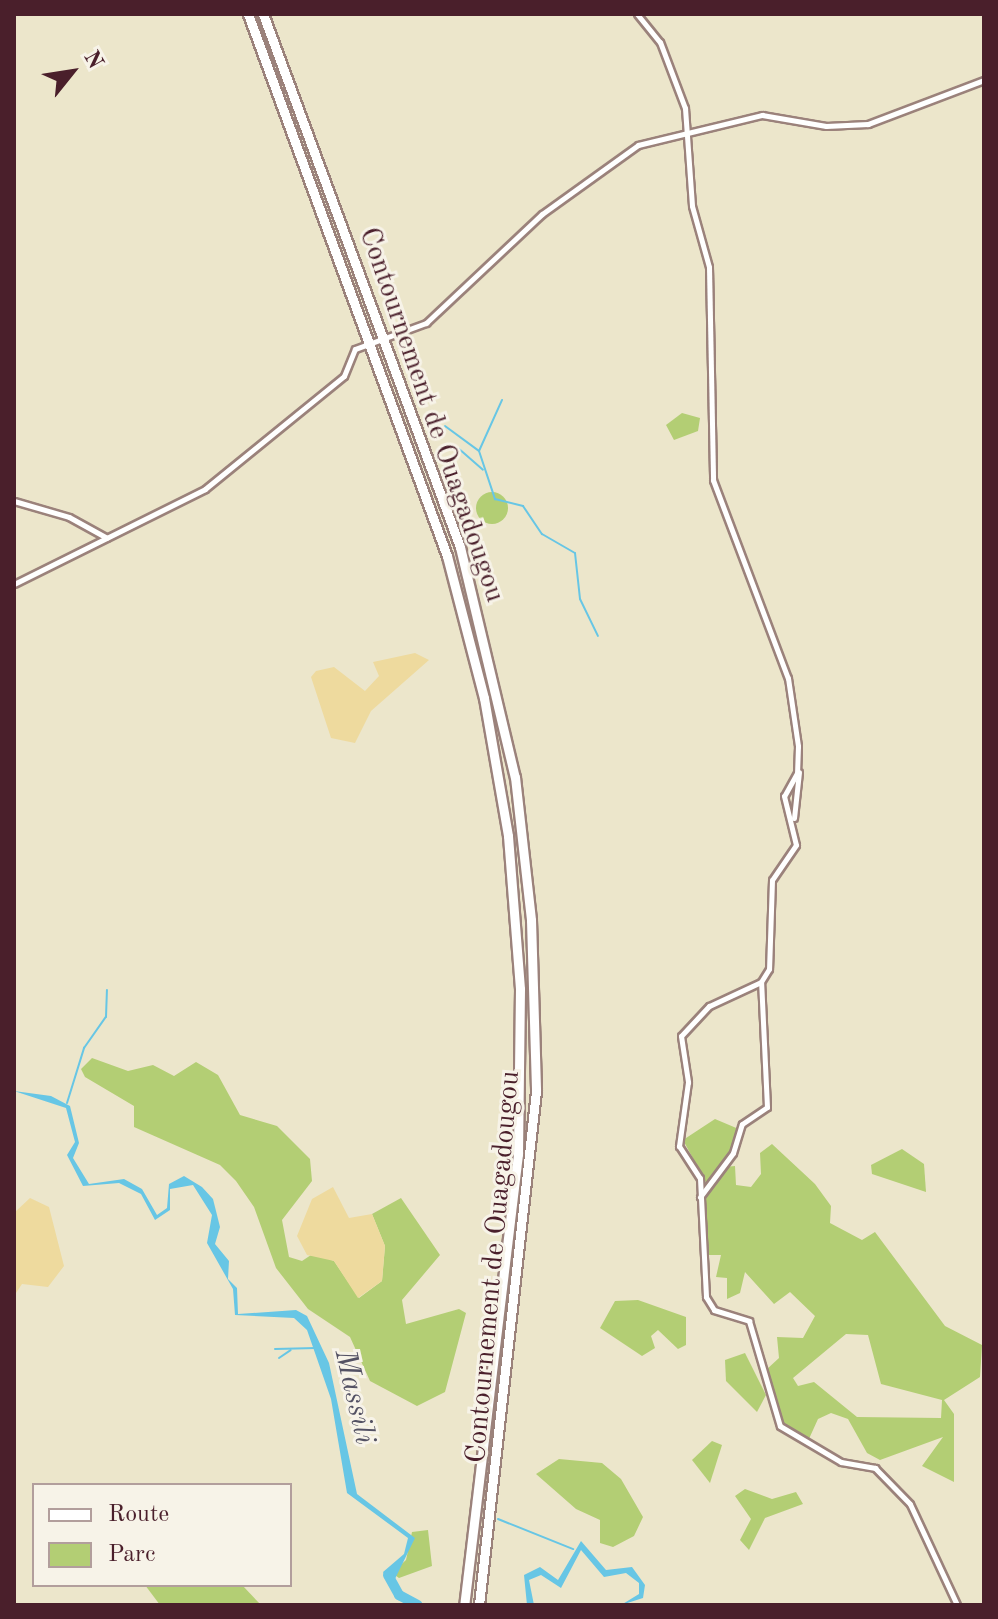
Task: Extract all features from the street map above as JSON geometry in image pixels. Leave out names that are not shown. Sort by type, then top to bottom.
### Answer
[{"type":"highway","name":"Contournement de Ouagadougou","points":[[248,14],[369,341],[466,623],[496,757],[516,914],[518,1154],[464,1602]]},
{"type":"highway","name":"Contournement de Ouagadougou","points":[[263,14],[382,336],[481,624],[515,777],[531,920],[531,1164],[479,1603]]},
{"type":"street","points":[[637,14],[674,73],[688,134],[692,206],[709,267],[713,480],[788,678],[798,767],[793,822]]},
{"type":"street","points":[[14,584],[205,489],[271,442],[344,376],[355,349],[382,336],[426,323],[601,167],[638,145],[762,115],[826,126],[868,124],[984,80]]},
{"type":"street","points":[[14,501],[69,517],[107,539]]},
{"type":"street","points":[[798,767],[785,792],[796,845],[772,880],[769,969],[761,982],[709,1006],[682,1032],[688,1082],[679,1146],[700,1178],[708,1303],[749,1321],[780,1426],[810,1448],[881,1473],[910,1504],[957,1605]]},
{"type":"street","points":[[700,1198],[733,1153],[742,1124],[767,1107],[761,982]]},
{"type":"green space","points":[[682,413],[700,418],[698,431],[674,440],[666,425]]},
{"type":"green space","points":[[492,492],[504,496],[508,508],[504,520],[492,524],[480,520],[476,508],[480,496]]},
{"type":"green space","points":[[92,1058],[128,1071],[153,1065],[174,1076],[196,1062],[218,1075],[240,1115],[277,1126],[310,1159],[312,1181],[282,1220],[289,1257],[302,1261],[314,1253],[334,1261],[359,1298],[382,1281],[385,1246],[372,1214],[401,1198],[440,1255],[402,1300],[406,1324],[459,1309],[466,1313],[445,1392],[417,1406],[370,1381],[350,1337],[308,1309],[276,1268],[254,1207],[236,1181],[220,1165],[134,1127],[134,1106],[85,1077],[81,1069]]},
{"type":"green space","points":[[715,1119],[741,1130],[725,1167],[735,1166],[736,1185],[751,1187],[761,1174],[760,1153],[772,1144],[815,1184],[831,1206],[830,1223],[862,1240],[875,1232],[945,1326],[982,1345],[980,1377],[944,1400],[954,1414],[954,1482],[922,1466],[943,1437],[880,1460],[867,1453],[848,1419],[831,1413],[818,1419],[808,1441],[784,1423],[766,1370],[779,1358],[777,1337],[803,1338],[815,1316],[790,1292],[774,1304],[745,1272],[740,1293],[727,1299],[727,1278],[716,1277],[721,1255],[705,1255],[698,1214],[710,1190],[683,1140]],"holes":[[[846,1334],[868,1335],[881,1384],[942,1400],[941,1418],[857,1417],[814,1382],[798,1386],[793,1378]]]},
{"type":"green space","points":[[902,1149],[924,1164],[926,1192],[872,1174],[871,1165]]},
{"type":"green space","points":[[638,1300],[686,1317],[686,1345],[678,1349],[658,1330],[651,1336],[655,1348],[642,1356],[600,1328],[615,1301]]},
{"type":"green space","points":[[745,1353],[766,1395],[757,1412],[726,1381],[725,1360]]},
{"type":"green space","points":[[712,1441],[722,1445],[710,1483],[692,1460]]},
{"type":"green space","points":[[559,1459],[602,1463],[621,1479],[643,1517],[634,1536],[613,1547],[600,1543],[600,1520],[576,1509],[536,1474]]},
{"type":"green space","points":[[745,1489],[772,1499],[796,1492],[803,1504],[765,1518],[749,1550],[740,1540],[751,1519],[735,1496]]},
{"type":"green space","points":[[428,1530],[432,1566],[399,1578],[392,1573],[406,1560],[412,1532]]},
{"type":"green space","points":[[146,1587],[244,1587],[261,1605],[160,1605]]},
{"type":"sand","points":[[415,653],[429,660],[371,711],[355,743],[331,738],[311,677],[316,671],[334,667],[365,691],[379,676],[373,662]]},
{"type":"sand","points":[[333,1187],[349,1218],[372,1214],[385,1246],[382,1281],[358,1298],[334,1261],[307,1255],[297,1236],[312,1199]]},
{"type":"sand","points":[[30,1198],[49,1207],[64,1266],[48,1287],[22,1284],[14,1296],[14,1213]]},
{"type":"water","points":[[14,1091],[51,1096],[70,1106],[79,1143],[73,1158],[89,1184],[124,1179],[142,1189],[157,1215],[167,1208],[169,1184],[184,1176],[202,1187],[213,1199],[220,1227],[215,1244],[229,1261],[228,1279],[237,1288],[238,1314],[296,1310],[307,1316],[329,1363],[357,1494],[415,1538],[391,1587],[383,1572],[404,1554],[408,1538],[347,1493],[331,1399],[307,1330],[294,1318],[235,1315],[233,1289],[207,1243],[212,1215],[193,1185],[170,1189],[170,1210],[155,1220],[141,1194],[119,1183],[83,1186],[67,1155],[75,1142],[66,1108]]},
{"type":"water","points":[[581,1541],[606,1570],[632,1567],[645,1585],[643,1598],[621,1605],[639,1594],[639,1583],[626,1573],[604,1577],[581,1550],[561,1588],[541,1575],[529,1580],[534,1605],[527,1605],[524,1575],[540,1567],[558,1580]]},
{"type":"waterway","points":[[479,451],[502,400]]},
{"type":"waterway","points":[[445,426],[479,451],[495,499],[523,506],[542,534],[575,553],[580,599],[598,636]]},
{"type":"waterway","points":[[458,448],[483,470]]},
{"type":"waterway","points":[[67,1103],[84,1048],[106,1017],[107,990]]},
{"type":"waterway","points":[[275,1349],[316,1348]]},
{"type":"waterway","points":[[279,1358],[291,1350]]},
{"type":"waterway","points":[[498,1519],[573,1549]]},
{"type":"waterway","name":"Massili","points":[[388,1575],[399,1595],[418,1605]]}]
